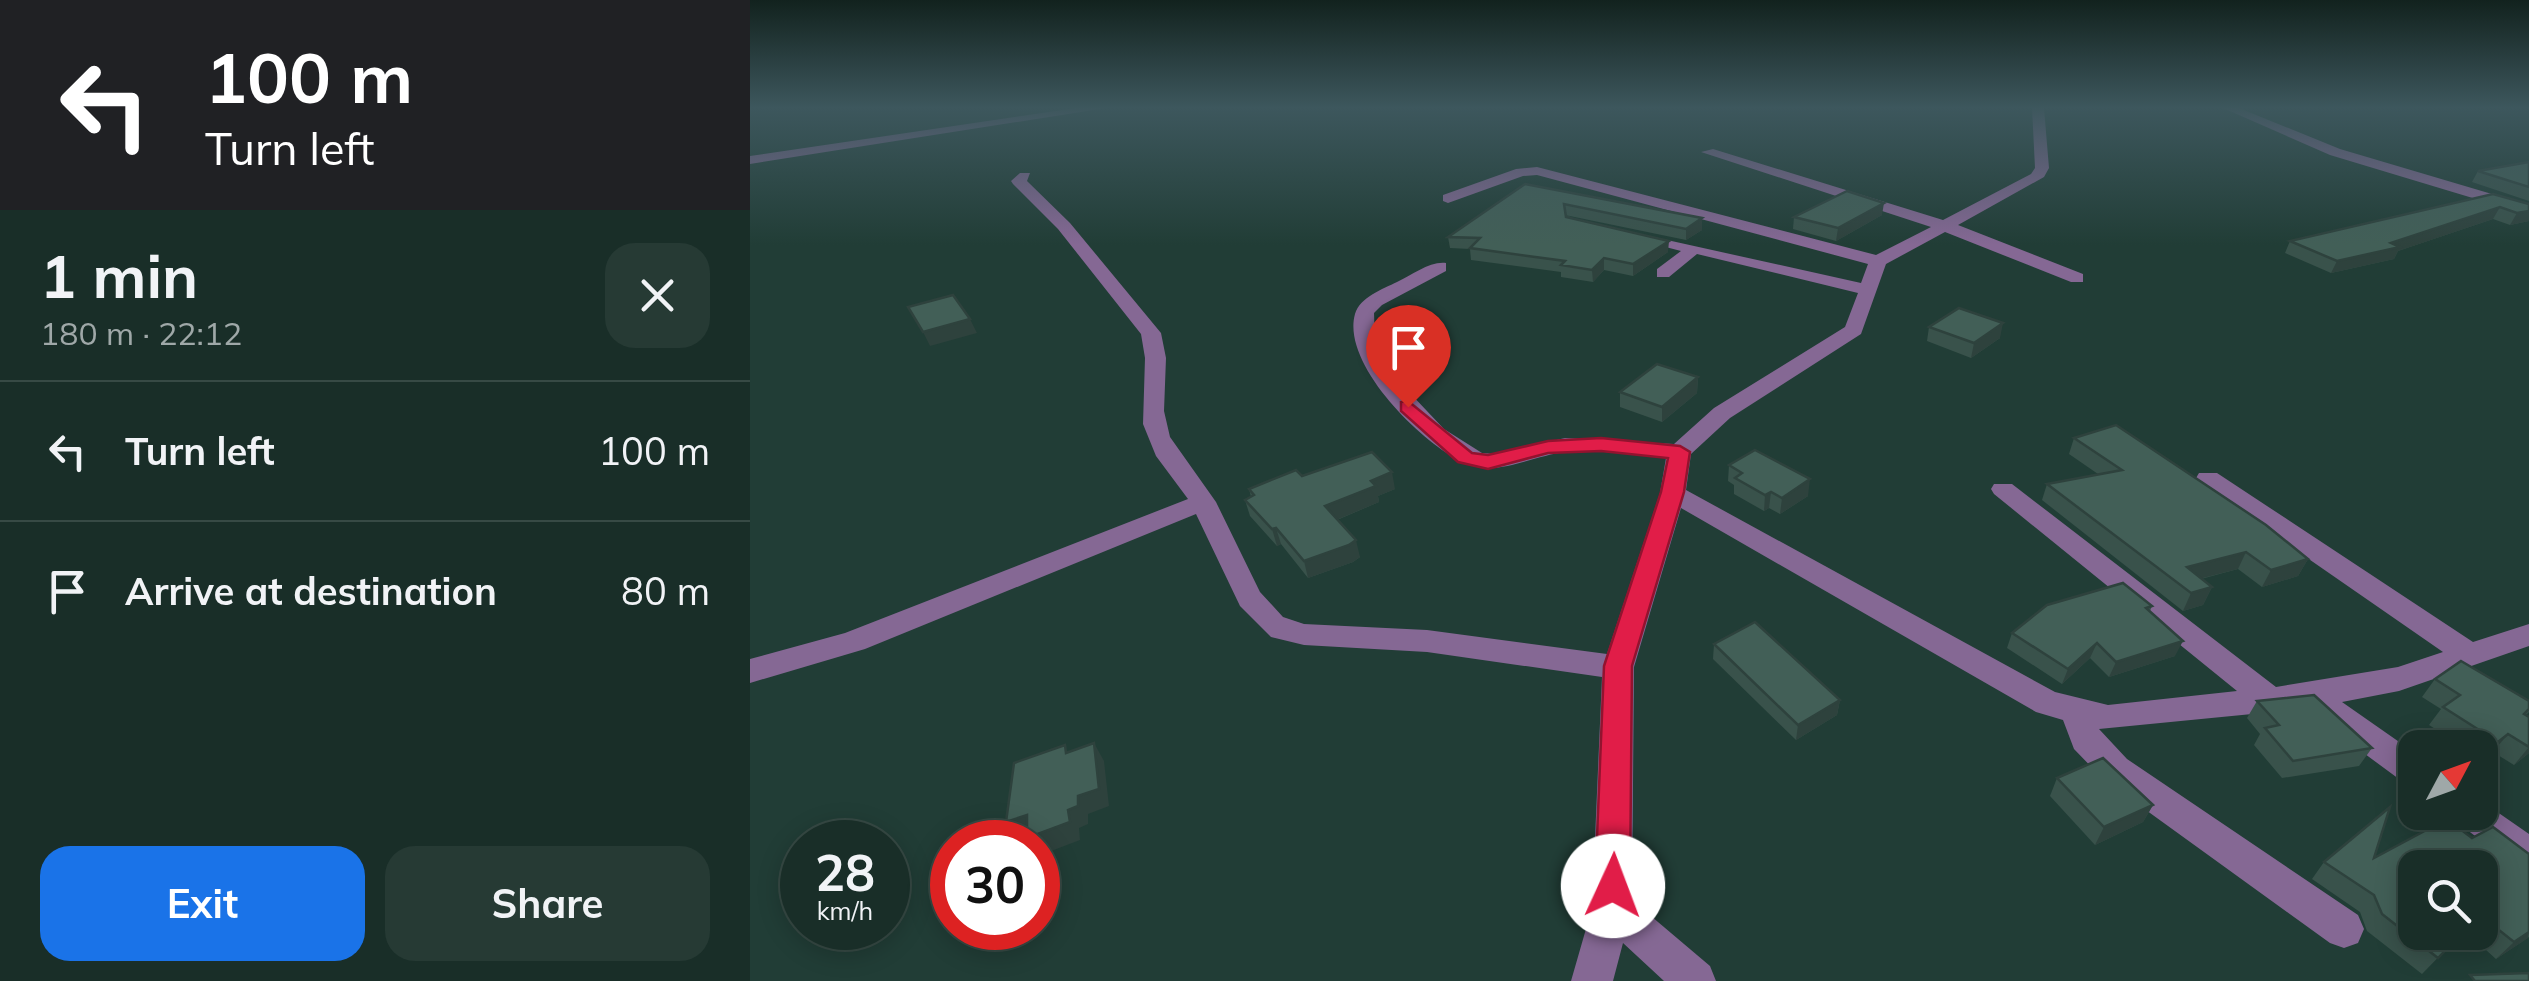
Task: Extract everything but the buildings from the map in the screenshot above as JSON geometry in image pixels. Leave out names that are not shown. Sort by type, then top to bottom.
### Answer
[{"type":"street","points":[[750,160],[786,154]]},
{"type":"street","points":[[1714,154],[1946,226],[2076,278]]},
{"type":"street","points":[[1592,981],[1612,908],[1618,666],[1673,492],[1680,452],[1722,413],[1854,330],[1878,262],[2036,177],[2042,168],[2041,154]]},
{"type":"street","points":[[2340,154],[2529,210]]},
{"type":"street","points":[[1448,198],[1537,171],[1878,262]]},
{"type":"street","points":[[1024,176],[1018,181],[1064,226],[1151,333],[1156,346],[1151,402],[1156,435],[1176,470],[1202,502],[1248,598],[1275,626],[1305,634],[1417,637],[1618,666]]},
{"type":"street","points":[[2453,206],[2490,197]]},
{"type":"street","points":[[1626,232],[1868,290]]},
{"type":"street","points":[[1663,273],[1695,248]]},
{"type":"street","points":[[1440,267],[1375,301],[1365,312],[1365,343],[1374,363],[1408,407],[1465,458],[1488,462],[1548,447],[1601,445],[1680,452]]},
{"type":"street","points":[[2208,478],[2469,655]]},
{"type":"street","points":[[2003,489],[2270,700]]},
{"type":"street","points":[[1673,492],[2047,702],[2108,718],[2310,696],[2399,679],[2529,635]]},
{"type":"street","points":[[750,671],[854,641],[1202,502]]},
{"type":"street","points":[[2310,696],[2398,760]]},
{"type":"street","points":[[2076,710],[2086,739],[2115,769],[2344,929]]},
{"type":"street","points":[[2496,830],[2529,854]]},
{"type":"street","points":[[1612,908],[1696,981]]},
{"type":"route","points":[[1408,407],[1465,458],[1488,462],[1548,447],[1601,445],[1680,452],[1673,492],[1618,666],[1613,886]]}]
